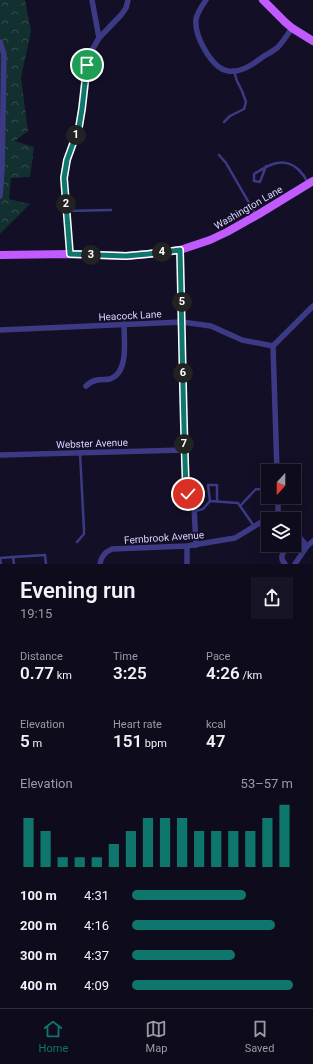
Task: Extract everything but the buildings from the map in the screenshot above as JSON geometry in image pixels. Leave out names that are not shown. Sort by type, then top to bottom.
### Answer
[{"type":"main road","points":[[263,0],[277,16],[292,28],[313,41]]},
{"type":"main road","name":"Washington Lane","points":[[0,255],[70,254],[126,256],[180,250],[210,240],[227,232],[311,182]]},
{"type":"street","points":[[92,0],[99,38]]},
{"type":"street","points":[[70,254],[64,178],[67,160],[80,121],[87,65],[92,50],[99,38],[121,15],[126,8],[128,0]]},
{"type":"street","points":[[206,0],[199,10],[196,20],[197,31],[201,43],[213,62],[219,68],[228,71],[240,70],[248,67],[276,48],[292,28]]},
{"type":"street","points":[[0,42],[4,54],[2,182],[0,196]]},
{"type":"street","points":[[180,250],[186,490],[192,502],[194,511],[196,545]]},
{"type":"street","points":[[277,464],[273,346],[313,306]]},
{"type":"street","name":"Heacock Lane","points":[[0,330],[182,322],[211,326],[242,340],[273,346]]},
{"type":"street","points":[[86,386],[97,380],[111,379],[118,373],[124,356],[124,324]]},
{"type":"street","name":"Webster Avenue","points":[[0,455],[184,450]]},
{"type":"street","points":[[278,504],[278,512]]},
{"type":"street","name":"Fernbrook Avenue","points":[[100,564],[105,552],[112,549],[196,545],[235,538],[261,522]]},
{"type":"street","points":[[301,539],[307,546]]},
{"type":"street","points":[[295,564],[307,546],[313,541]]},
{"type":"street","points":[[187,546],[187,564]]},
{"type":"street","points":[[285,564],[282,558],[284,551],[287,548],[307,546]]},
{"type":"lane","points":[[224,122],[230,116],[244,109],[246,102],[234,71]]},
{"type":"lane","points":[[219,155],[226,163],[256,215]]},
{"type":"lane","points":[[266,166],[260,182],[254,181],[254,174],[266,166],[286,162],[299,169],[311,182]]},
{"type":"lane","points":[[67,211],[111,210]]},
{"type":"lane","points":[[77,542],[84,534],[80,453]]},
{"type":"lane","points":[[194,511],[203,509],[210,501],[208,485],[217,485],[217,501]]},
{"type":"lane","points":[[240,506],[256,489],[261,489]]},
{"type":"lane","points":[[210,501],[238,503],[255,526]]},
{"type":"lane","points":[[1,564],[0,558],[45,555],[46,564]]},
{"type":"lane","points":[[13,557],[14,564]]},
{"type":"green space","points":[[0,0],[25,0],[31,31],[21,78],[28,131],[15,141],[34,147],[30,177],[11,178],[9,199],[30,204],[0,234]]},
{"type":"route","points":[[87,65],[79,127],[67,160],[64,178],[70,254],[126,256],[180,250],[184,450],[186,490],[188,494]]}]
